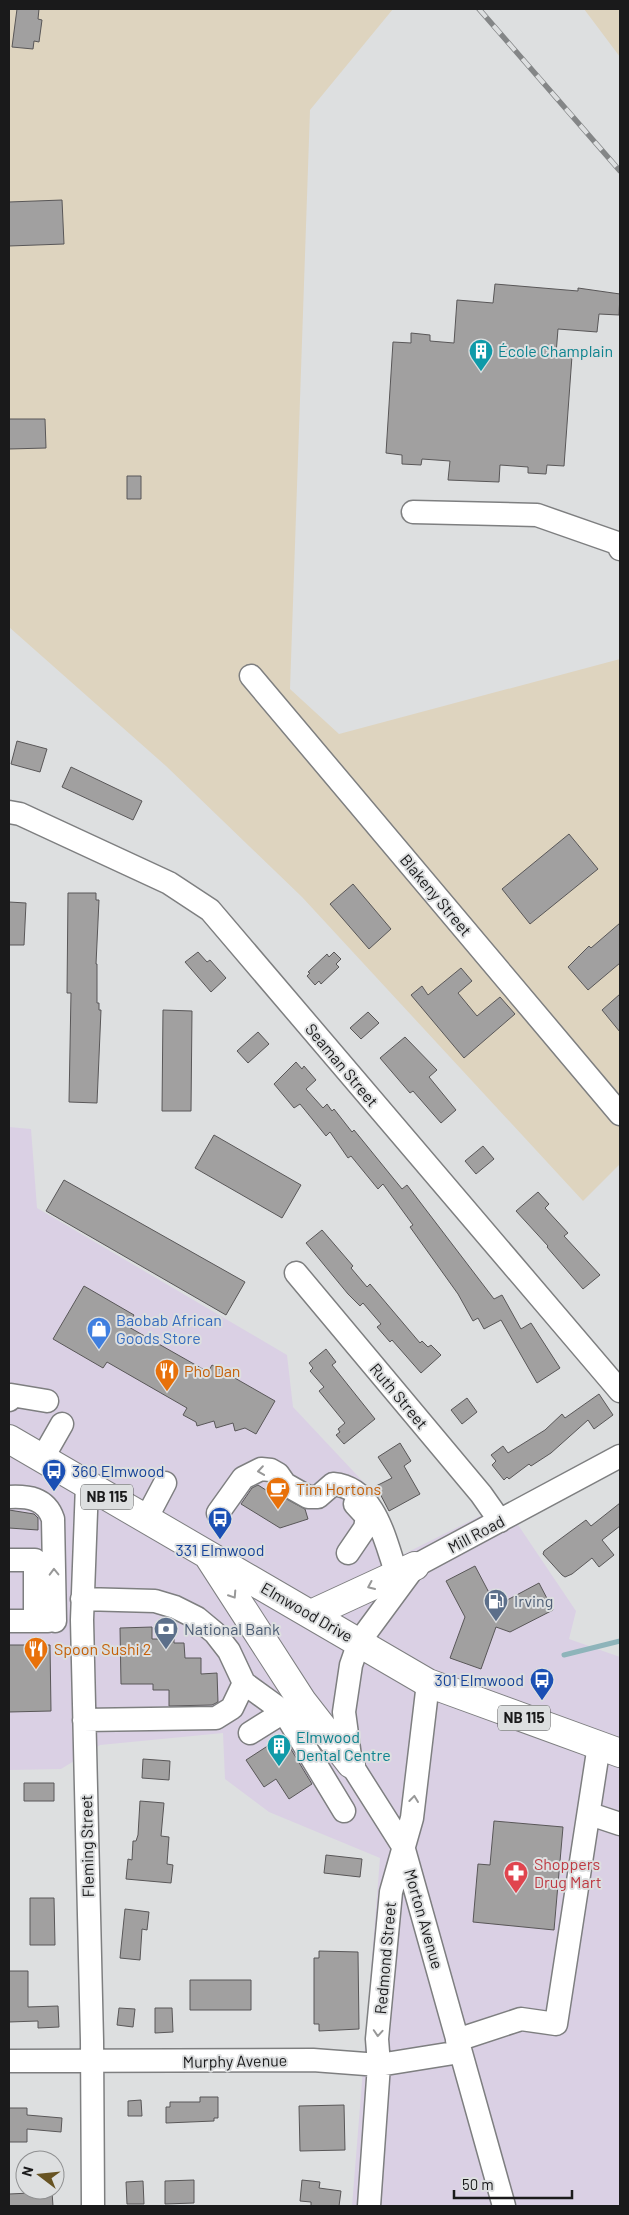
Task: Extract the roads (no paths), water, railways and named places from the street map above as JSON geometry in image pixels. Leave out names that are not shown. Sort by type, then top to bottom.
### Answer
[{"type":"main road","name":"Elmwood Drive","points":[[9,1439],[428,1683],[610,1749]]},
{"type":"main road","points":[[207,1554],[293,1706],[351,1764]]},
{"type":"main road","points":[[311,1614],[406,1571]]},
{"type":"street","points":[[413,512],[537,515],[616,543],[620,549]]},
{"type":"street","name":"Blakeny Street","points":[[252,676],[620,1114]]},
{"type":"street","name":"Seaman Street","points":[[9,812],[20,814],[169,883],[210,910],[620,1391]]},
{"type":"street","name":"Ruth Street","points":[[296,1273],[481,1494],[500,1522]]},
{"type":"street","points":[[9,1400],[11,1395],[47,1401]]},
{"type":"street","points":[[42,1459],[62,1424]]},
{"type":"street","name":"Mill Road","points":[[359,1642],[406,1571],[620,1456]]},
{"type":"street","points":[[218,1513],[243,1478],[261,1469],[272,1470],[278,1474],[285,1484],[308,1497],[318,1497],[333,1484],[346,1485],[358,1492],[369,1505],[406,1571]]},
{"type":"street","points":[[146,1519],[165,1483]]},
{"type":"street","points":[[333,1484],[367,1517],[364,1528],[348,1553]]},
{"type":"street","name":"Fleming Street","points":[[87,1485],[82,1610],[93,2206]]},
{"type":"street","points":[[9,1497],[26,1496],[40,1501],[50,1509],[53,1519],[45,1621]]},
{"type":"street","points":[[9,1560],[35,1560],[45,1621]]},
{"type":"street","points":[[9,1621],[45,1621],[82,1610],[155,1601],[175,1607],[197,1618],[215,1633],[229,1651],[244,1683],[293,1706],[349,1813],[316,1797]]},
{"type":"street","name":"Morton Avenue","points":[[359,1642],[351,1664],[344,1712],[351,1764],[403,1846],[504,2206]]},
{"type":"street","points":[[84,1720],[216,1718],[232,1708],[244,1683]]},
{"type":"street","name":"Redmond Street","points":[[369,2206],[379,2065],[377,2039],[391,1892],[412,1818],[428,1683]]},
{"type":"street","points":[[250,1733],[293,1706]]},
{"type":"street","points":[[610,1749],[590,1814],[620,1824]]},
{"type":"street","name":"Murphy Avenue","points":[[9,2061],[313,2060],[379,2065],[459,2046],[521,2019],[556,2024],[590,1814]]},
{"type":"waterway","points":[[564,1655],[620,1641]]},
{"type":"railway","points":[[479,9],[620,171]]},
{"type":"place","name":"École Champlain","points":[[481,372]]},
{"type":"place","name":"Baobab African Goods Store","points":[[99,1350]]},
{"type":"place","name":"Pho Dan","points":[[167,1392]]},
{"type":"place","name":"360 Elmwood","points":[[54,1492]]},
{"type":"place","name":"Tim Hortons","points":[[278,1510]]},
{"type":"place","name":"331 Elmwood","points":[[220,1540]]},
{"type":"place","name":"Irving","points":[[496,1622]]},
{"type":"place","name":"National Bank","points":[[166,1650]]},
{"type":"place","name":"Spoon Sushi 2","points":[[36,1670]]},
{"type":"place","name":"301 Elmwood","points":[[542,1701]]},
{"type":"place","name":"Elmwood Dental Centre","points":[[279,1767]]},
{"type":"place","name":"Shoppers Drug Mart","points":[[516,1894]]}]
